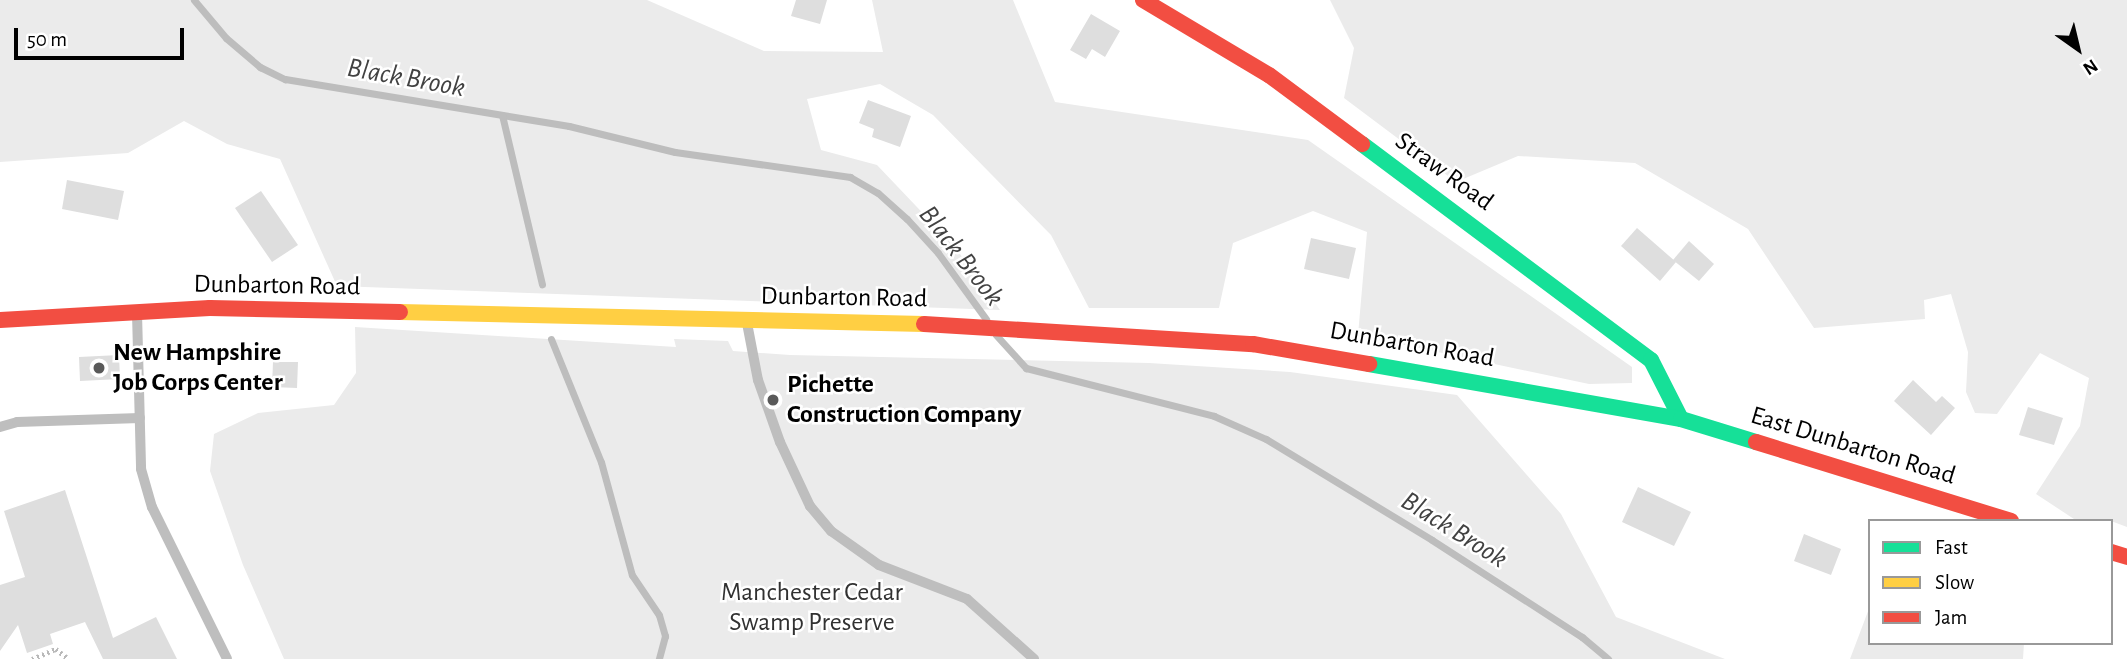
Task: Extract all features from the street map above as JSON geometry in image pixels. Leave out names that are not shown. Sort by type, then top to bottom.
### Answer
[{"type":"street","name":"Straw Road","points":[[1143,0],[1269,75],[1592,312],[1656,365],[1681,419]]},
{"type":"street","name":"Dunbarton Road","points":[[0,320],[137,310],[210,308],[1015,328],[1253,344],[1681,419]]},
{"type":"street","name":"East Dunbarton Road","points":[[1681,419],[2005,519]]},
{"type":"lane","points":[[137,310],[141,469],[152,506],[227,659]]},
{"type":"lane","points":[[747,320],[758,380],[780,442],[810,506],[831,531],[879,565],[967,599],[1034,659]]},
{"type":"lane","points":[[0,427],[16,422],[139,418]]},
{"type":"path","points":[[32,659],[56,649],[69,659]]},
{"type":"green space","points":[[0,0],[647,0],[764,51],[883,52],[872,0],[1013,0],[1055,102],[1308,140],[1632,367],[1632,383],[1589,384],[1358,335],[1367,232],[1313,211],[1233,243],[1219,308],[1089,308],[1051,235],[933,115],[880,84],[807,99],[821,150],[877,165],[955,247],[1000,310],[337,286],[280,159],[227,144],[184,121],[128,153],[0,162]]},
{"type":"green space","points":[[1330,0],[2127,0],[2127,527],[2113,522],[2113,519],[2074,519],[2036,494],[2080,426],[2089,378],[2040,353],[1997,414],[1975,413],[1966,392],[1968,352],[1951,294],[1924,300],[1925,319],[1814,328],[1748,229],[1635,163],[1518,156],[1456,182],[1344,98],[1354,48]]},
{"type":"green space","name":"Manchester Cedar Swamp Preserve","points":[[355,327],[676,347],[674,339],[728,341],[733,351],[790,355],[1149,363],[1290,372],[1457,395],[1561,514],[1616,617],[1725,659],[284,659],[243,565],[210,471],[214,434],[258,413],[334,405],[356,373]]},
{"type":"green space","points":[[1868,611],[1868,645],[2024,645],[2023,659],[1850,659]]},
{"type":"building","points":[[796,0],[827,0],[820,24],[791,16]]},
{"type":"building","points":[[1091,14],[1120,31],[1105,57],[1092,49],[1086,59],[1070,50]]},
{"type":"building","points":[[868,100],[911,116],[900,147],[872,137],[874,129],[859,123]]},
{"type":"building","points":[[67,180],[124,191],[118,220],[62,209]]},
{"type":"building","points":[[261,191],[298,245],[272,262],[235,208]]},
{"type":"building","points":[[1637,228],[1676,262],[1660,281],[1621,246]]},
{"type":"building","points":[[1311,238],[1356,248],[1349,279],[1304,269]]},
{"type":"building","points":[[1689,241],[1714,264],[1699,281],[1673,260]]},
{"type":"building","name":"New Hampshire Job Corps Center","points":[[119,355],[120,379],[80,381],[79,357]]},
{"type":"building","points":[[273,362],[298,362],[297,388],[272,387]]},
{"type":"building","points":[[1913,380],[1936,402],[1942,396],[1955,408],[1931,435],[1894,401]]},
{"type":"building","points":[[2028,407],[2063,418],[2054,445],[2019,435]]},
{"type":"building","points":[[1638,487],[1691,512],[1674,546],[1622,522]]},
{"type":"building","points":[[65,490],[113,638],[156,617],[177,659],[103,659],[85,622],[50,634],[53,644],[27,653],[18,625],[0,651],[0,585],[25,577],[4,511]]},
{"type":"building","points":[[1804,534],[1841,549],[1831,575],[1794,561]]},
{"type":"waterway","name":"Black Brook","points":[[194,0],[226,38],[260,67],[285,79],[569,126],[675,152],[850,177],[878,193],[907,219],[938,253],[986,319]]},
{"type":"waterway","points":[[502,115],[542,284]]},
{"type":"waterway","name":"Black Brook","points":[[996,335],[1026,368],[1214,416],[1266,439],[1432,540],[1582,637],[1608,659]]},
{"type":"waterway","points":[[551,339],[601,462],[632,575],[659,615],[665,636],[659,659]]},
{"type":"traffic: fast","points":[[1362,144],[1651,360],[1681,419]]},
{"type":"traffic: fast","points":[[1369,364],[1681,419],[1756,442]]},
{"type":"traffic: slow","points":[[400,312],[924,324]]},
{"type":"traffic: jam","points":[[1143,0],[1269,75],[1362,144]]},
{"type":"traffic: jam","points":[[0,320],[210,308],[400,312]]},
{"type":"traffic: jam","points":[[924,324],[1253,344],[1369,364]]},
{"type":"traffic: jam","points":[[1756,442],[2005,519]]},
{"type":"traffic: jam","points":[[2113,553],[2127,557]]},
{"type":"place","name":"New Hampshire Job Corps Center","points":[[99,368]]},
{"type":"place","name":"Pichette Construction Company","points":[[773,400]]}]
